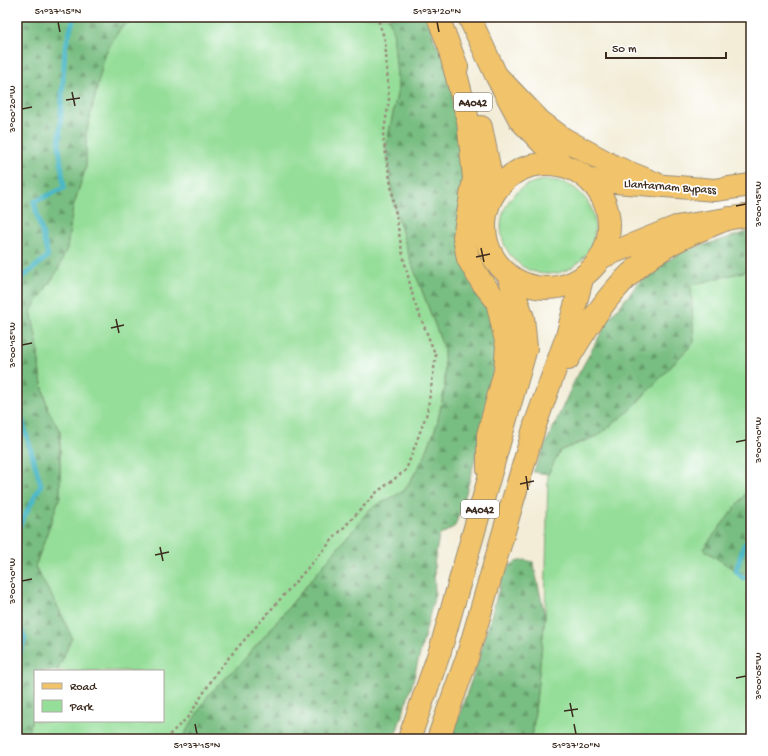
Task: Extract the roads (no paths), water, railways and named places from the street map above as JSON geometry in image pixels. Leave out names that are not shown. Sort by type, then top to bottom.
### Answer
[{"type":"main road","name":"A4042","points":[[438,17],[451,55],[478,112],[494,192]]},
{"type":"main road","name":"A4042","points":[[469,17],[496,76],[520,120],[564,166]]},
{"type":"main road","points":[[451,55],[468,120],[474,178],[464,237],[468,259],[481,281],[497,301],[507,346],[505,371],[488,435],[488,478]]},
{"type":"main road","points":[[496,76],[517,95],[540,121],[564,139],[613,166],[662,186]]},
{"type":"main road","points":[[544,164],[564,166],[578,171],[590,180],[603,196],[609,216],[609,238],[602,257],[593,269],[582,279],[564,287],[545,290],[526,286],[509,276],[496,263],[486,240],[484,228],[487,210],[494,192],[508,178],[525,168],[544,164]]},
{"type":"main road","name":"Llantarnam Bypass","points":[[590,180],[715,190],[751,185]]},
{"type":"main road","name":"A4042","points":[[602,257],[676,227],[751,215]]},
{"type":"main road","name":"A4042","points":[[546,394],[597,311],[632,271],[671,244],[729,218]]},
{"type":"main road","name":"A4042","points":[[409,739],[440,651],[526,348],[524,318],[509,276]]},
{"type":"main road","name":"A4042","points":[[438,739],[466,658],[535,425],[567,336],[582,279]]},
{"type":"waterway","points":[[17,282],[48,256],[34,202],[64,188],[59,146],[65,48],[74,17]]},
{"type":"waterway","points":[[17,381],[19,409],[41,485],[17,530]]},
{"type":"waterway","points":[[751,538],[744,545],[736,571],[743,578],[748,576],[751,579]]},
{"type":"waterway","points":[[17,620],[25,639],[17,660]]}]
